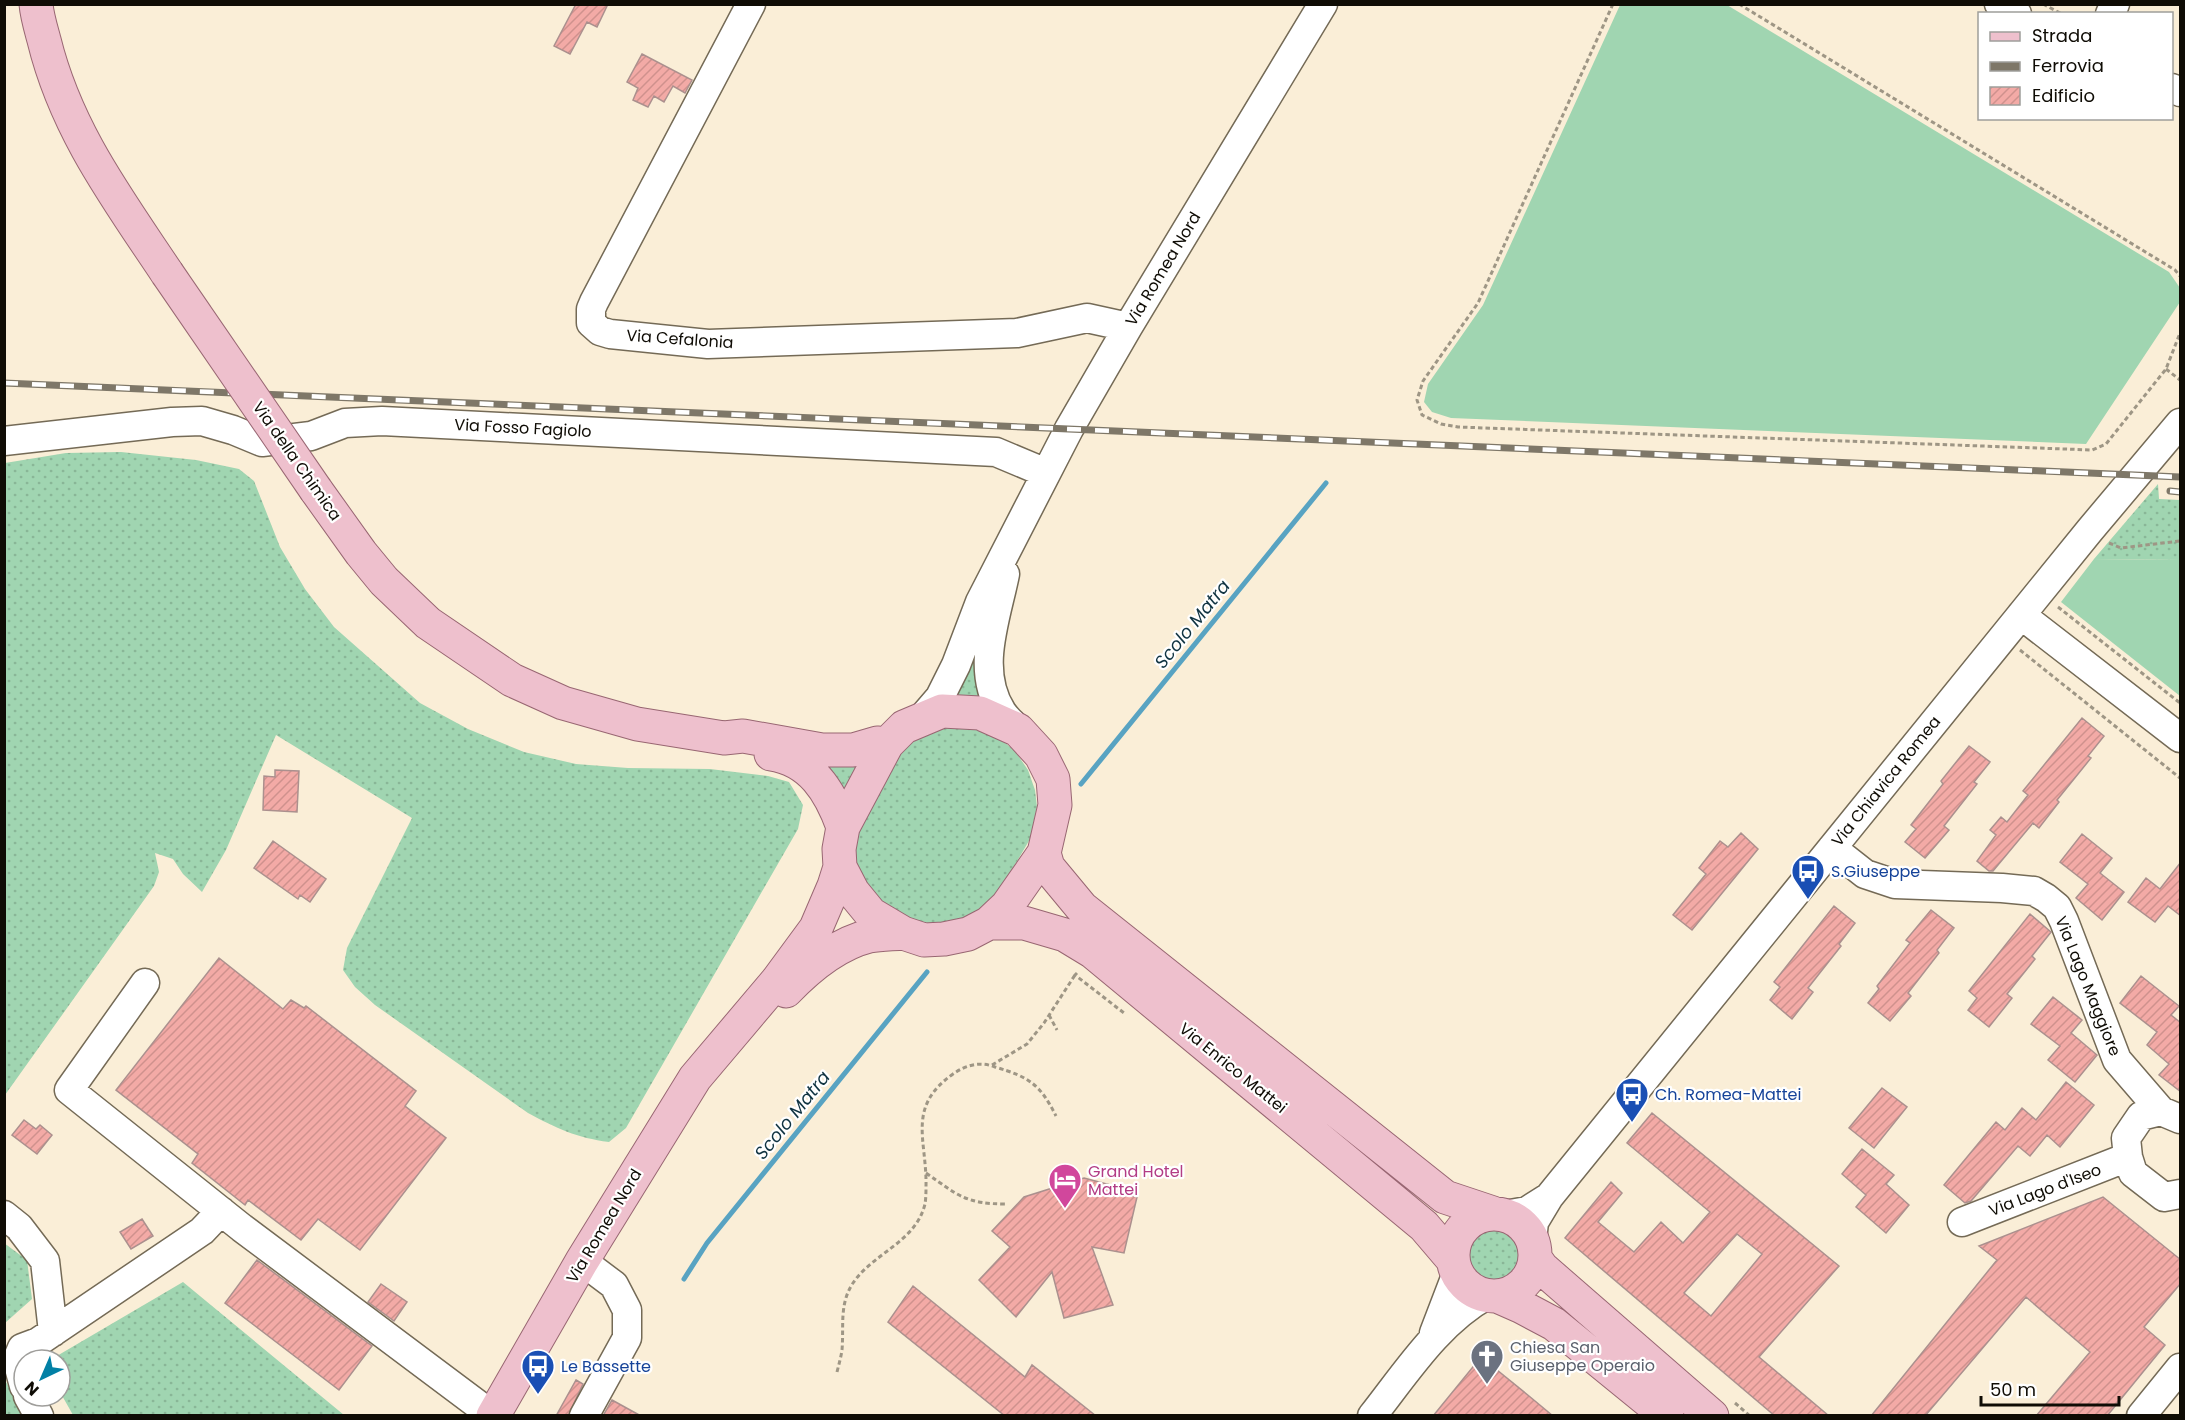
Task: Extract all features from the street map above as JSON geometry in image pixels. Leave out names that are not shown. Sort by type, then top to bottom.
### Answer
[{"type":"main road","name":"Via della Chimica","points":[[36,4],[48,55],[67,110],[109,186],[316,490],[384,581],[428,623],[512,680],[563,703],[637,724],[724,738],[743,736],[822,750],[853,750],[877,743],[887,744]]},
{"type":"main road","points":[[840,867],[853,892],[871,914],[903,933],[924,940],[945,939],[968,934],[989,923],[1007,906],[1044,853],[1055,805],[1053,779],[1041,755],[1018,730],[980,713],[942,711],[904,728],[887,744],[843,827]]},
{"type":"main road","name":"Via della Chimica","points":[[724,738],[746,748],[800,763],[814,774],[835,805],[843,827]]},
{"type":"main road","name":"Via Romea Nord","points":[[493,1416],[582,1261],[695,1078],[777,981],[816,928],[840,867],[843,827]]},
{"type":"main road","name":"Via Enrico Mattei","points":[[1044,853],[1048,867],[1082,908],[1445,1197],[1499,1214]]},
{"type":"main road","name":"Via Enrico Mattei","points":[[989,923],[1024,922],[1065,935],[1093,952],[1415,1218],[1455,1267]]},
{"type":"main road","name":"Via Romea Nord","points":[[726,1043],[774,1005],[798,979],[834,951],[869,936],[903,933]]},
{"type":"main road","points":[[1667,1416],[1554,1324],[1492,1295],[1475,1291],[1465,1284],[1455,1267],[1456,1237],[1463,1228],[1471,1220],[1499,1214],[1522,1225],[1542,1268],[1713,1416]]},
{"type":"main road","points":[[1492,1295],[1508,1293],[1527,1280],[1533,1269],[1534,1249]]},
{"type":"street","name":"Via Cefalonia","points":[[750,4],[594,302],[591,323],[595,328],[610,334],[708,344],[1017,333],[1087,318],[1128,327]]},
{"type":"street","name":"Via Romea Nord","points":[[922,718],[940,697],[956,665],[980,602],[1046,473],[1128,327],[1323,4]]},
{"type":"street","points":[[1999,4],[2013,12]]},
{"type":"street","name":"Via Fosso Fagiolo","points":[[4,441],[172,422],[202,421],[262,442],[311,436],[345,423],[382,421],[996,452],[1046,473]]},
{"type":"street","name":"Via Chiavica Romea","points":[[1534,1249],[1534,1222],[1549,1197],[2090,530],[2181,423]]},
{"type":"street","name":"Via Romea Nord","points":[[1012,539],[989,646],[987,670],[994,695],[1002,712],[1018,730]]},
{"type":"street","points":[[2021,615],[2181,738]]},
{"type":"street","name":"Via Lago Maggiore","points":[[1832,848],[1865,874],[1895,884],[2002,888],[2034,891],[2046,898],[2057,907],[2064,921],[2117,1060],[2171,1115]]},
{"type":"street","points":[[145,983],[69,1090],[221,1211],[493,1416]]},
{"type":"street","points":[[2171,1115],[2141,1116],[2126,1138],[2133,1173],[2175,1201]]},
{"type":"street","name":"Via Lago d'Iseo","points":[[1962,1222],[2128,1157]]},
{"type":"street","name":"Via Chiavica Romea","points":[[1499,1214],[1527,1211],[1549,1197]]},
{"type":"street","points":[[22,1348],[38,1342],[202,1231],[221,1211]]},
{"type":"street","points":[[4,1215],[19,1227],[45,1261],[53,1332]]},
{"type":"street","points":[[582,1261],[614,1285],[627,1310],[627,1338],[584,1416]]},
{"type":"street","points":[[1432,1341],[1455,1267]]},
{"type":"street","points":[[1372,1416],[1432,1341],[1469,1305],[1492,1295]]},
{"type":"street","points":[[2141,1416],[2181,1368]]},
{"type":"path","points":[[1613,4],[1478,303],[1423,381],[1417,400],[1422,415],[1441,424],[1458,427],[2092,450],[2106,444],[2166,369],[2181,333]]},
{"type":"path","points":[[1739,4],[2175,270],[2181,276]]},
{"type":"path","points":[[2043,4],[2058,12]]},
{"type":"path","points":[[2166,369],[2181,380]]},
{"type":"path","points":[[2090,530],[2121,548],[2181,541]]},
{"type":"path","points":[[2052,602],[2181,703]]},
{"type":"path","points":[[2016,647],[2181,778]]},
{"type":"path","points":[[992,1065],[1027,1044],[1075,975]]},
{"type":"path","points":[[1049,1015],[1057,1030]]},
{"type":"path","points":[[837,1372],[842,1352],[844,1300],[863,1270],[898,1243],[913,1227],[925,1204],[926,1173],[921,1133],[924,1108],[946,1079],[960,1069],[976,1063],[992,1065],[1027,1079],[1039,1088],[1056,1116]]},
{"type":"path","points":[[926,1173],[962,1198],[982,1204],[1006,1204]]},
{"type":"green space","points":[[1620,5],[1727,5],[2169,272],[2180,288],[2180,302],[2086,444],[1451,418],[1432,412],[1424,402],[1428,384],[1483,305]]},
{"type":"green space","points":[[121,452],[196,460],[239,469],[254,481],[280,547],[305,589],[334,627],[420,703],[468,729],[524,752],[576,764],[628,768],[710,769],[768,776],[789,782],[803,805],[798,829],[626,1128],[609,1142],[567,1132],[528,1113],[375,1005],[355,987],[343,970],[347,948],[412,818],[276,735],[226,850],[202,892],[183,874],[173,859],[155,853],[159,872],[154,886],[5,1095],[5,463],[66,453]]},
{"type":"green space","points":[[2158,484],[2159,499],[2180,500],[2180,560],[2094,559]]},
{"type":"green space","points":[[2094,559],[2180,560],[2180,696],[2061,602]]},
{"type":"green space","points":[[985,610],[992,707],[947,703]]},
{"type":"green space","points":[[934,726],[975,726],[998,737],[1015,751],[1028,770],[1035,790],[1037,807],[1030,839],[1009,875],[982,912],[966,922],[930,927],[885,910],[854,870],[851,847],[904,744]]},
{"type":"green space","points":[[868,752],[852,775],[841,801],[820,768]]},
{"type":"green space","points":[[1494,1227],[1505,1229],[1514,1235],[1520,1244],[1522,1255],[1520,1266],[1514,1275],[1505,1281],[1494,1283],[1483,1281],[1474,1275],[1468,1266],[1466,1255],[1468,1244],[1474,1235],[1483,1229]]},
{"type":"green space","points":[[4,1243],[27,1260],[32,1299],[5,1323]]},
{"type":"green space","points":[[183,1282],[344,1415],[73,1415],[69,1408],[72,1408],[70,1348]]},
{"type":"green space","points":[[5,1380],[12,1394],[12,1408],[19,1408],[23,1415],[5,1415]]},
{"type":"building","points":[[576,4],[608,4],[597,27],[587,22],[570,54],[554,46]]},
{"type":"building","points":[[642,54],[692,80],[685,93],[673,86],[664,102],[654,96],[648,107],[633,100],[638,88],[627,82]]},
{"type":"building","points":[[2082,718],[2104,736],[2088,756],[2091,758],[2057,800],[2059,802],[2039,828],[2033,823],[1993,871],[1989,871],[1977,861],[1996,835],[1990,830],[2001,817],[2007,822],[2028,795],[2023,791]]},
{"type":"building","points":[[1969,746],[1990,762],[1974,782],[1977,784],[1944,826],[1949,830],[1925,858],[1905,842],[1916,829],[1911,825],[1943,784],[1941,781]]},
{"type":"building","points":[[275,770],[299,771],[297,812],[263,810],[264,776],[275,777]]},
{"type":"building","points":[[1741,833],[1758,849],[1692,930],[1673,915],[1706,874],[1699,868],[1720,841],[1728,847]]},
{"type":"building","points":[[2082,834],[2112,858],[2100,873],[2124,892],[2102,920],[2076,898],[2088,884],[2060,862]]},
{"type":"building","points":[[273,841],[326,879],[310,902],[300,895],[298,899],[254,868]]},
{"type":"building","points":[[2181,862],[2181,916],[2168,906],[2155,922],[2128,902],[2146,878],[2160,889]]},
{"type":"building","points":[[1834,906],[1855,923],[1839,944],[1841,946],[1808,988],[1813,992],[1792,1019],[1770,1000],[1780,987],[1774,982]]},
{"type":"building","points":[[1931,910],[1954,928],[1937,950],[1939,953],[1908,993],[1911,996],[1890,1021],[1868,1003],[1879,989],[1877,986],[1910,943],[1906,940]]},
{"type":"building","points":[[2030,914],[2051,932],[2032,956],[2035,959],[2007,994],[2012,998],[1989,1027],[1968,1010],[1977,998],[1969,991]]},
{"type":"building","points":[[219,958],[283,1009],[291,1000],[304,1008],[306,1006],[416,1091],[405,1106],[446,1138],[360,1250],[318,1219],[301,1240],[248,1200],[245,1205],[192,1163],[198,1154],[116,1090]]},
{"type":"building","points":[[2141,976],[2179,1006],[2171,1015],[2181,1023],[2181,1092],[2159,1075],[2169,1064],[2147,1045],[2157,1032],[2120,1003]]},
{"type":"building","points":[[2053,997],[2082,1020],[2071,1033],[2097,1055],[2075,1082],[2048,1060],[2060,1046],[2031,1024]]},
{"type":"building","points":[[2066,1082],[2094,1105],[2060,1147],[2047,1135],[2030,1156],[2018,1146],[1971,1201],[1965,1203],[1944,1185],[1996,1122],[2005,1130],[2022,1108],[2036,1120]]},
{"type":"building","points":[[1882,1088],[1907,1107],[1874,1148],[1849,1128]]},
{"type":"building","points":[[1652,1113],[1839,1266],[1759,1357],[1829,1416],[1775,1416],[1565,1238],[1611,1182],[1622,1193],[1598,1222],[1634,1252],[1661,1222],[1683,1243],[1710,1212],[1627,1143]],"holes":[[[1737,1234],[1762,1254],[1711,1316],[1684,1293]]]},
{"type":"building","points":[[24,1120],[36,1129],[40,1125],[52,1135],[37,1154],[12,1135]]},
{"type":"building","points":[[1862,1149],[1894,1175],[1886,1184],[1909,1205],[1886,1233],[1856,1207],[1866,1195],[1842,1174]]},
{"type":"building","points":[[1084,1178],[1122,1188],[1121,1193],[1137,1197],[1124,1253],[1092,1247],[1113,1305],[1064,1318],[1052,1272],[1016,1317],[979,1280],[1010,1247],[992,1231],[1024,1197]]},
{"type":"building","points":[[2103,1197],[2181,1260],[2181,1283],[2144,1327],[2165,1345],[2107,1416],[2036,1416],[2090,1352],[2026,1297],[1925,1416],[1871,1416],[1997,1260],[1979,1246]]},
{"type":"building","points":[[142,1219],[153,1236],[131,1249],[120,1232]]},
{"type":"building","points":[[257,1260],[372,1346],[339,1390],[225,1303]]},
{"type":"building","points":[[381,1284],[407,1302],[394,1321],[368,1302]]},
{"type":"building","points":[[913,1286],[1025,1377],[1032,1365],[1096,1416],[1005,1416],[888,1322]]},
{"type":"building","name":"Chiesa San Giuseppe Operaio","points":[[1481,1357],[1529,1396],[1553,1416],[1433,1416]]},
{"type":"building","points":[[576,1380],[583,1384],[568,1416],[556,1416]]},
{"type":"building","points":[[612,1400],[641,1416],[603,1416]]},
{"type":"waterway","name":"Scolo Matra","points":[[1081,784],[1326,483]]},
{"type":"waterway","name":"Scolo Matra","points":[[684,1279],[707,1243],[927,972]]},
{"type":"railway","points":[[4,383],[2180,477]]},
{"type":"railway","points":[[2170,491],[2180,492]]},
{"type":"place","name":"S.Giuseppe","points":[[1808,900]]},
{"type":"place","name":"Ch. Romea-Mattei","points":[[1632,1123]]},
{"type":"place","name":"Grand Hotel Mattei","points":[[1065,1209]]},
{"type":"place","name":"Chiesa San Giuseppe Operaio","points":[[1487,1385]]},
{"type":"place","name":"Le Bassette","points":[[538,1395]]}]
